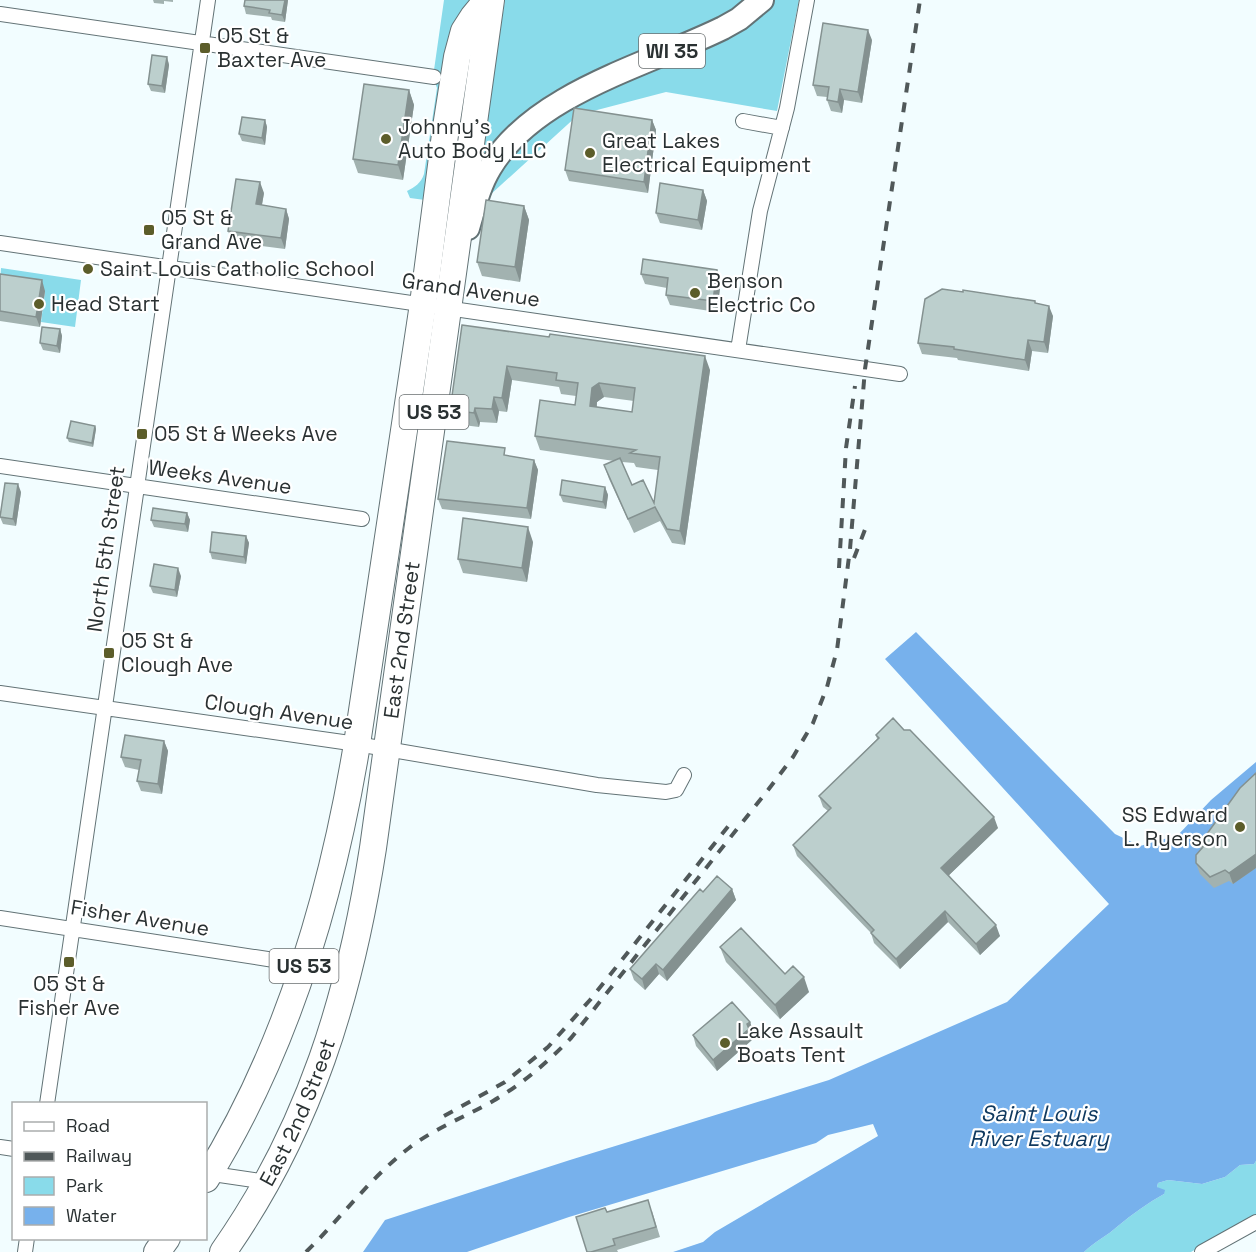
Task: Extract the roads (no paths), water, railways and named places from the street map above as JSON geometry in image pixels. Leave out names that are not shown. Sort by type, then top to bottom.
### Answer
[{"type":"highway","name":"East 2nd Street","points":[[223,1252],[267,1182],[314,1084],[346,986],[364,901],[489,0]]},
{"type":"highway","name":"East 2nd Street","points":[[207,1175],[255,1088],[291,1003],[307,959],[334,865],[357,744],[423,304],[457,57],[464,31],[489,0]]},
{"type":"main road","name":"WI 35","points":[[449,301],[483,182],[500,153],[521,130],[532,120],[593,85],[723,28],[739,19],[762,0]]},
{"type":"street","name":"North 5th Street","points":[[46,1102],[208,0]]},
{"type":"street","points":[[738,350],[760,211],[782,128],[807,0]]},
{"type":"street","points":[[0,14],[434,77]]},
{"type":"street","points":[[743,121],[782,128]]},
{"type":"street","name":"Grand Avenue","points":[[0,243],[423,304],[449,301],[738,350],[900,374]]},
{"type":"street","name":"Weeks Avenue","points":[[0,466],[362,519]]},
{"type":"street","name":"Clough Avenue","points":[[0,693],[386,748],[597,785],[666,792],[676,790],[684,775]]},
{"type":"street","name":"Fisher Avenue","points":[[0,918],[274,960]]},
{"type":"street","points":[[207,1175],[267,1182]]},
{"type":"street","points":[[1202,1252],[1256,1222]]},
{"type":"water","name":"Saint Louis River Estuary","points":[[916,632],[1115,834],[1140,846],[1178,835],[1211,800],[1256,762],[1256,1161],[1254,1164],[1240,1165],[1225,1177],[1202,1184],[1168,1180],[1158,1183],[1157,1187],[1165,1190],[1164,1194],[1134,1213],[1084,1252],[673,1252],[703,1242],[715,1232],[878,1136],[873,1124],[828,1135],[816,1143],[569,1217],[467,1252],[363,1252],[385,1220],[829,1080],[1007,1002],[1109,904],[885,659]]},
{"type":"railway","points":[[306,1252],[368,1185],[409,1148],[429,1134],[514,1088],[571,1038],[768,790],[793,757],[813,723],[827,687],[837,650],[850,549],[865,369],[920,0]]},
{"type":"railway","points":[[839,568],[846,448],[855,386]]},
{"type":"railway","points":[[854,558],[866,527]]},
{"type":"railway","points":[[444,1116],[505,1082],[548,1047],[590,1000],[734,819]]},
{"type":"place","name":"05 St & Baxter Ave","points":[[205,48]]},
{"type":"place","name":"Johnny's Auto Body LLC","points":[[386,139]]},
{"type":"place","name":"Great Lakes Electrical Equipment","points":[[590,153]]},
{"type":"place","name":"05 St & Grand Ave","points":[[149,230]]},
{"type":"place","name":"Saint Louis Catholic School","points":[[88,269]]},
{"type":"place","name":"Benson Electric Co","points":[[695,293]]},
{"type":"place","name":"Head Start","points":[[39,304]]},
{"type":"place","name":"05 St & Weeks Ave","points":[[142,434]]},
{"type":"place","name":"05 St & Clough Ave","points":[[109,653]]},
{"type":"place","name":"SS Edward L. Ryerson","points":[[1240,827]]},
{"type":"place","name":"05 St & Fisher Ave","points":[[69,962]]},
{"type":"place","name":"Lake Assault Boats Tent","points":[[725,1043]]}]
